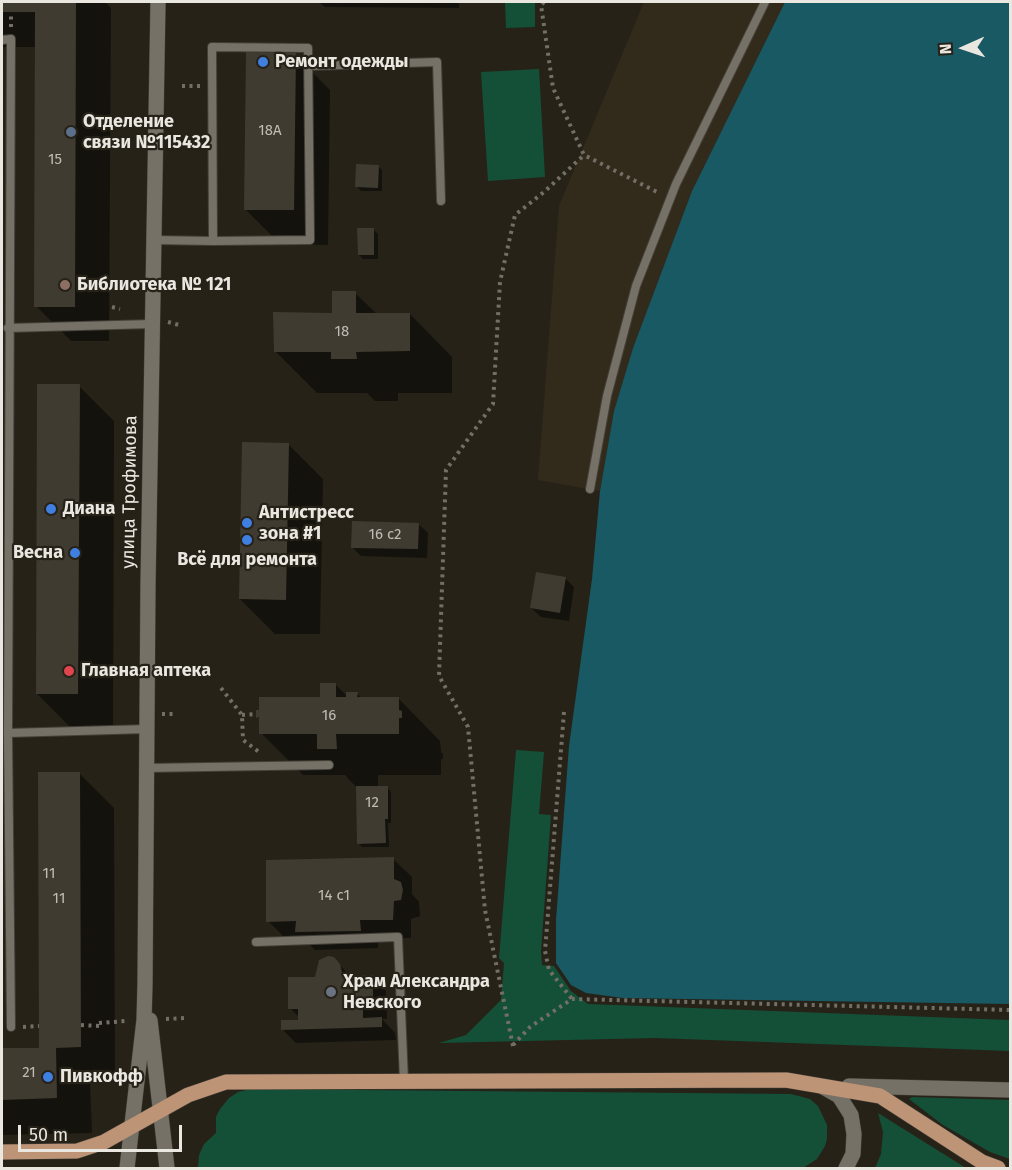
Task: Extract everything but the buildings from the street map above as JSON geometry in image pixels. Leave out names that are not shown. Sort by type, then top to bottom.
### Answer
[{"type":"main road","name":"улица Трофимова","points":[[127,1166],[144,1020],[145,984],[146,768],[158,2]]},
{"type":"main road","name":"улица Трофимова","points":[[145,984],[166,1167]]},
{"type":"main road","points":[[2,1152],[77,1151],[104,1142],[132,1124],[188,1095],[226,1082],[786,1080],[880,1096],[982,1162],[998,1168]]},
{"type":"main road","points":[[821,1085],[1011,1090]]},
{"type":"main road","points":[[821,1085],[838,1096],[851,1115],[854,1134],[853,1154],[846,1168]]},
{"type":"lane","points":[[590,489],[608,396],[636,286],[670,199],[765,2]]},
{"type":"lane","points":[[2,39],[11,39],[8,328],[11,1027]]},
{"type":"lane","points":[[154,240],[213,242],[310,240],[308,48],[212,47],[213,242]]},
{"type":"lane","points":[[308,66],[437,62],[441,201]]},
{"type":"lane","points":[[8,328],[152,324]]},
{"type":"lane","points":[[8,733],[147,729]]},
{"type":"lane","points":[[146,768],[329,765]]},
{"type":"lane","points":[[256,942],[398,937],[404,1081]]},
{"type":"path","points":[[544,2],[542,5],[553,88],[584,155],[670,199]]},
{"type":"path","points":[[584,155],[515,215],[500,282],[492,404],[446,470],[439,676],[468,727],[485,909],[513,1046],[530,1027],[572,999],[1011,1010]]},
{"type":"path","points":[[221,688],[242,715],[243,740],[262,754],[261,766]]},
{"type":"path","points":[[564,711],[545,951],[549,970],[572,999]]},
{"type":"path","points":[[242,715],[256,714]]},
{"type":"path","points":[[81,1025],[99,1026]]},
{"type":"shaded area","points":[[644,2],[785,2],[692,191],[633,348],[614,411],[600,491],[538,480],[559,206]]},
{"type":"green space","points":[[505,2],[535,2],[535,27],[506,28]]},
{"type":"green space","points":[[539,69],[545,177],[488,181],[481,72]]},
{"type":"green space","points":[[516,750],[544,752],[539,814],[551,815],[541,951],[542,965],[554,966],[571,991],[588,1004],[1010,1020],[1010,1051],[655,1038],[439,1043],[466,1035],[501,1000],[504,963],[499,958]]},
{"type":"green space","points":[[251,1089],[791,1094],[810,1099],[818,1106],[827,1125],[827,1139],[817,1159],[803,1168],[198,1167],[199,1155],[204,1144],[216,1133],[216,1117],[220,1109],[229,1098],[238,1092]]},
{"type":"green space","points":[[912,1097],[1010,1100],[1010,1159],[990,1152],[943,1125],[909,1099]]},
{"type":"green space","points":[[878,1113],[966,1168],[875,1168],[881,1154],[883,1132]]},
{"type":"water","points":[[785,2],[1010,2],[1010,1004],[623,998],[586,993],[571,985],[556,963],[556,920],[569,746],[592,579],[600,491],[614,411],[633,348],[692,191]]},
{"type":"place","name":"Ремонт одежды","points":[[263,62]]},
{"type":"place","name":"Отделение связи №115432","points":[[71,132]]},
{"type":"place","name":"Библиотека № 121","points":[[65,285]]},
{"type":"place","name":"Диана","points":[[51,509]]},
{"type":"place","name":"Антистресс зона #1","points":[[247,523]]},
{"type":"place","name":"Всё для ремонта","points":[[247,540]]},
{"type":"place","name":"Весна","points":[[75,553]]},
{"type":"place","name":"Главная аптека","points":[[69,671]]},
{"type":"place","name":"Храм Александра Невского","points":[[331,992]]},
{"type":"place","name":"Пивкофф","points":[[48,1077]]}]
